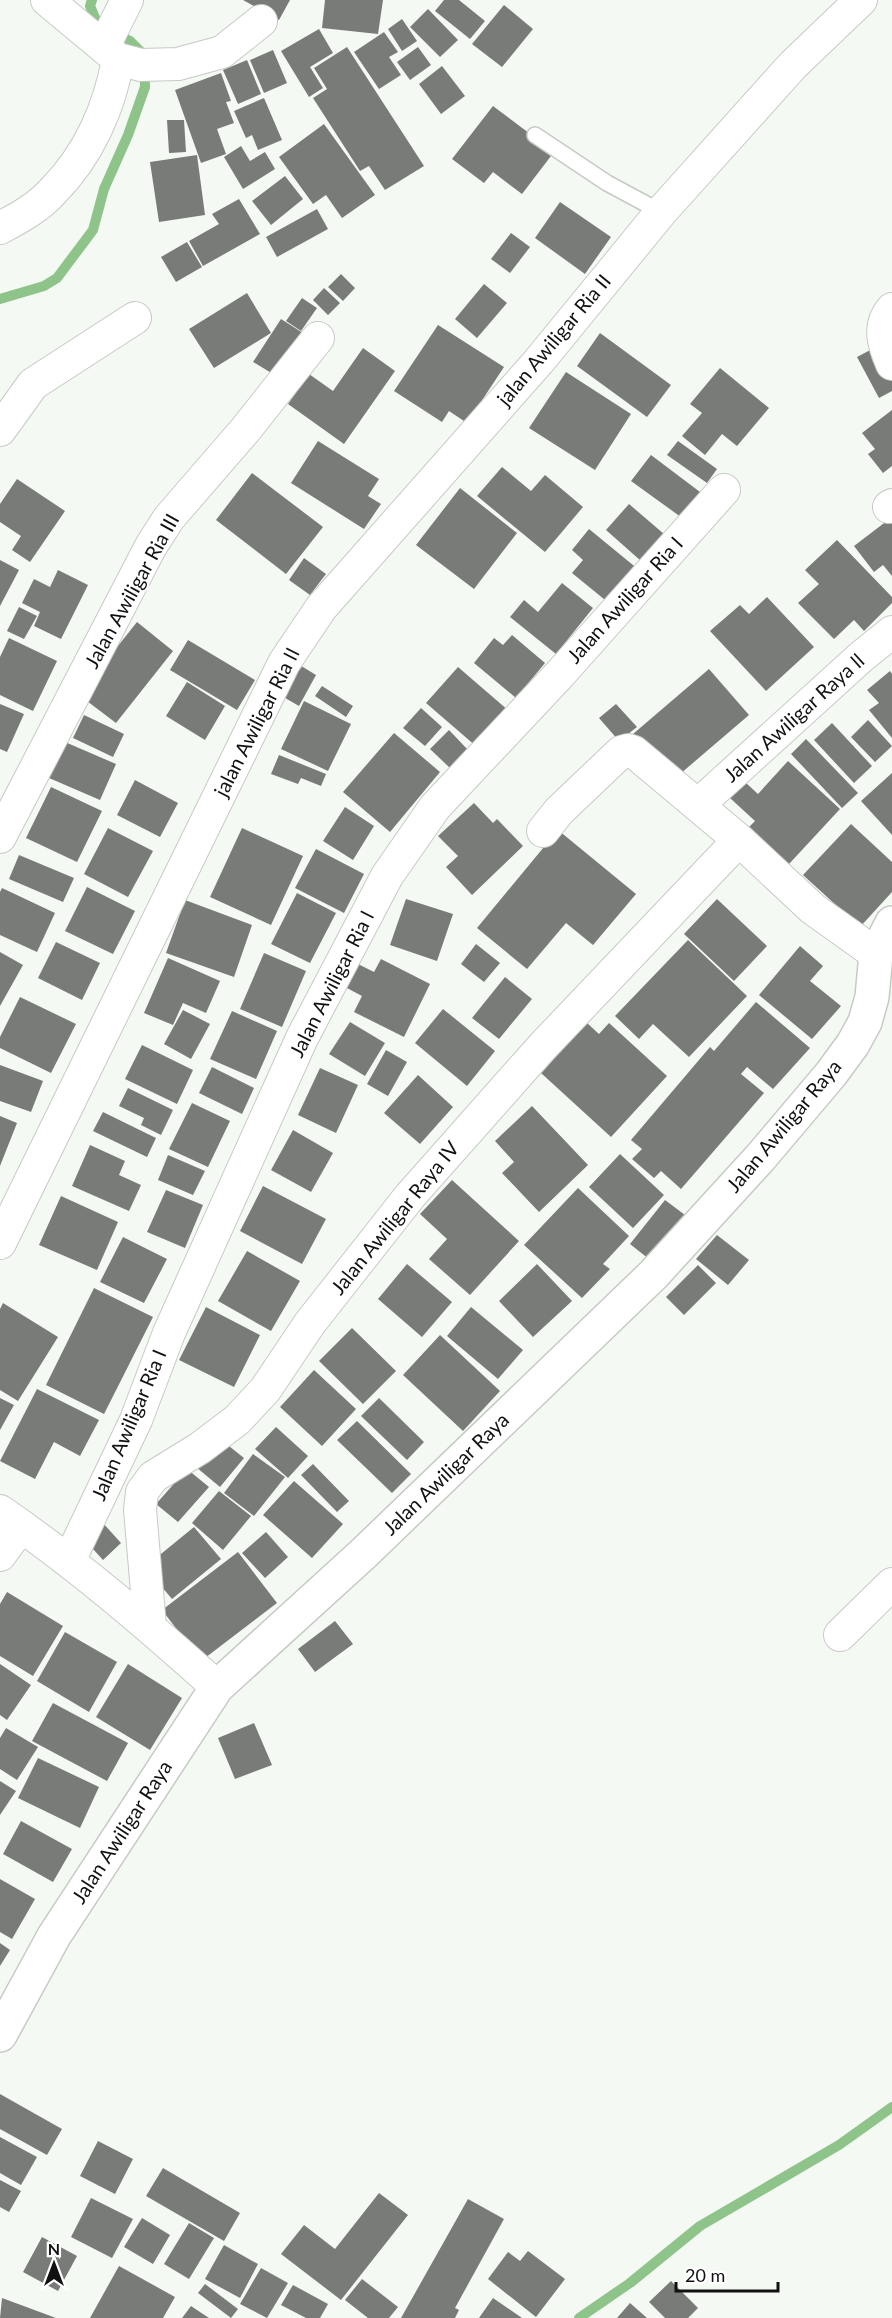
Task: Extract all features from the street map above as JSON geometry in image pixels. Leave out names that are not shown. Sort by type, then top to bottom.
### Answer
[{"type":"street","points":[[47,0],[111,53],[141,65],[178,64],[222,52],[261,21]]},
{"type":"street","points":[[0,228],[38,205],[54,191],[93,134],[113,87],[111,53],[127,0]]},
{"type":"street","name":"jalan Awiligar Ria II","points":[[0,1243],[284,663],[321,608],[539,361],[661,212],[793,65],[861,0]]},
{"type":"street","points":[[892,309],[883,328],[882,344],[892,364]]},
{"type":"street","points":[[0,430],[33,384],[135,318]]},
{"type":"street","name":"Jalan Awiligar Ria III","points":[[0,837],[151,546],[169,518],[246,429],[318,338]]},
{"type":"street","name":"Jalan Awiligar Ria I","points":[[69,1561],[136,1419],[169,1333],[302,1038],[387,876],[435,807],[560,674],[724,490]]},
{"type":"street","name":"Jalan Awiligar Raya ll","points":[[698,805],[861,657],[892,632]]},
{"type":"street","points":[[543,831],[567,804],[621,752],[628,750],[634,752],[739,840],[813,909],[876,954]]},
{"type":"street","name":"Jalan Awiligar Raya IV","points":[[150,1626],[140,1510],[142,1492],[153,1477],[200,1448],[237,1419],[265,1390],[310,1323],[410,1196],[543,1046],[739,840]]},
{"type":"street","name":"Jalan Awiligar Raya","points":[[0,2035],[54,1936],[218,1688],[363,1554],[654,1274],[752,1166],[831,1074],[853,1044],[865,1022],[872,997],[876,954],[892,923]]},
{"type":"street","points":[[0,1555],[11,1519],[69,1561],[150,1626],[218,1688]]},
{"type":"street","points":[[840,1635],[892,1584]]},
{"type":"lane","points":[[535,135],[607,183],[661,212]]},
{"type":"building","points":[[243,0],[290,0],[279,20]]},
{"type":"building","points":[[325,0],[383,0],[378,34],[322,28]]},
{"type":"building","points":[[444,0],[459,0],[485,21],[470,39],[435,11]]},
{"type":"building","points":[[504,5],[533,29],[502,67],[472,44]]},
{"type":"building","points":[[428,9],[458,40],[440,57],[410,27]]},
{"type":"building","points":[[402,19],[417,41],[402,51],[388,29]]},
{"type":"building","points":[[319,29],[333,53],[310,67],[323,88],[309,97],[281,51]]},
{"type":"building","points":[[384,32],[398,52],[389,57],[401,75],[379,89],[354,52]]},
{"type":"building","points":[[347,47],[424,166],[385,190],[369,166],[360,171],[313,98],[327,89],[314,68]]},
{"type":"building","points":[[418,47],[431,65],[410,80],[397,62]]},
{"type":"building","points":[[273,50],[287,83],[264,93],[250,60]]},
{"type":"building","points":[[247,60],[261,94],[238,104],[223,70]]},
{"type":"building","points":[[442,66],[465,96],[441,114],[419,84]]},
{"type":"building","points":[[221,73],[231,101],[226,102],[234,123],[217,129],[226,154],[201,163],[175,90]]},
{"type":"building","points":[[264,98],[282,140],[258,150],[252,135],[246,138],[234,111]]},
{"type":"building","points":[[493,106],[554,152],[522,194],[493,172],[484,183],[452,159]]},
{"type":"building","points":[[167,120],[184,120],[186,152],[169,153]]},
{"type":"building","points":[[324,124],[375,195],[342,218],[326,195],[313,204],[279,157]]},
{"type":"building","points":[[241,146],[250,161],[265,152],[275,169],[243,189],[224,157]]},
{"type":"building","points":[[197,155],[205,215],[159,222],[150,162]]},
{"type":"building","points":[[285,176],[303,199],[271,225],[252,201]]},
{"type":"building","points":[[239,199],[260,234],[203,266],[189,241],[219,224],[212,214]]},
{"type":"building","points":[[560,202],[611,237],[585,274],[535,238]]},
{"type":"building","points":[[317,209],[328,229],[277,257],[266,237]]},
{"type":"building","points":[[511,233],[530,247],[510,273],[491,259]]},
{"type":"building","points":[[187,242],[202,267],[176,282],[161,257]]},
{"type":"building","points":[[341,274],[355,288],[343,301],[328,287]]},
{"type":"building","points":[[484,284],[507,303],[477,338],[455,319]]},
{"type":"building","points":[[324,288],[340,303],[328,315],[313,300]]},
{"type":"building","points":[[247,293],[271,333],[214,368],[189,329]]},
{"type":"building","points":[[302,298],[317,308],[301,331],[286,321]]},
{"type":"building","points":[[281,319],[306,335],[278,377],[253,362]]},
{"type":"building","points":[[438,325],[504,367],[467,423],[449,411],[442,422],[394,391]]},
{"type":"building","points":[[600,333],[671,385],[647,417],[577,366]]},
{"type":"building","points":[[876,347],[892,377],[892,391],[879,398],[857,357]]},
{"type":"building","points":[[363,348],[395,371],[344,444],[288,404],[309,374],[333,391]]},
{"type":"building","points":[[720,368],[769,408],[737,446],[722,434],[705,455],[682,436],[702,413],[690,404]]},
{"type":"building","points":[[566,372],[631,414],[595,470],[529,428]]},
{"type":"building","points":[[892,410],[892,466],[883,473],[868,454],[875,449],[862,433]]},
{"type":"building","points":[[318,441],[379,479],[368,496],[381,504],[364,529],[291,483]]},
{"type":"building","points":[[678,441],[717,469],[707,483],[667,455]]},
{"type":"building","points":[[651,455],[704,495],[685,520],[631,481]]},
{"type":"building","points":[[502,467],[531,491],[545,475],[583,507],[545,552],[477,496]]},
{"type":"building","points":[[252,473],[323,527],[286,574],[216,520]]},
{"type":"building","points":[[17,479],[65,511],[30,562],[12,550],[21,536],[0,522],[0,504]]},
{"type":"building","points":[[460,488],[517,533],[474,589],[416,545]]},
{"type":"building","points":[[629,504],[664,534],[641,561],[606,530]]},
{"type":"building","points":[[892,517],[892,576],[883,565],[874,572],[854,546]]},
{"type":"building","points":[[589,529],[639,570],[610,604],[572,573],[583,560],[572,550]]},
{"type":"building","points":[[837,540],[892,597],[892,603],[864,631],[854,620],[834,639],[798,603],[819,584],[805,570]]},
{"type":"building","points":[[304,558],[326,574],[310,595],[289,580]]},
{"type":"building","points":[[0,560],[19,570],[0,606]]},
{"type":"building","points":[[58,570],[88,585],[61,639],[34,626],[40,612],[22,603],[34,579],[50,587]]},
{"type":"building","points":[[562,583],[593,608],[556,654],[510,617],[524,600],[538,612]]},
{"type":"building","points":[[767,597],[814,647],[766,691],[710,631],[740,605],[749,614]]},
{"type":"building","points":[[19,607],[37,616],[24,639],[7,631]]},
{"type":"building","points":[[137,622],[173,651],[116,723],[79,695]]},
{"type":"building","points":[[512,635],[545,663],[516,698],[474,663],[494,638],[503,645]]},
{"type":"building","points":[[9,638],[57,661],[33,711],[0,695],[0,657]]},
{"type":"building","points":[[188,640],[255,680],[237,710],[170,670]]},
{"type":"building","points":[[298,664],[316,675],[299,706],[280,695]]},
{"type":"building","points":[[458,667],[509,711],[477,747],[426,703]]},
{"type":"building","points":[[709,669],[749,715],[673,780],[633,734]]},
{"type":"building","points":[[890,671],[892,674],[892,738],[869,710],[879,703],[867,690]]},
{"type":"building","points":[[187,682],[225,706],[205,740],[166,716]]},
{"type":"building","points":[[322,686],[353,706],[346,717],[315,696]]},
{"type":"building","points":[[304,701],[351,724],[328,771],[281,749]]},
{"type":"building","points":[[0,704],[24,714],[7,752],[0,749]]},
{"type":"building","points":[[616,704],[637,727],[619,741],[599,718]]},
{"type":"building","points":[[421,708],[442,727],[425,746],[403,728]]},
{"type":"building","points":[[84,715],[124,734],[113,757],[73,738]]},
{"type":"building","points":[[868,720],[892,746],[875,762],[851,737]]},
{"type":"building","points":[[832,723],[872,766],[854,783],[814,740]]},
{"type":"building","points":[[449,730],[468,750],[450,768],[430,749]]},
{"type":"building","points":[[394,733],[440,772],[390,832],[343,792]]},
{"type":"building","points":[[806,739],[858,793],[842,808],[791,754]]},
{"type":"building","points":[[65,742],[116,764],[100,800],[49,778]]},
{"type":"building","points":[[279,755],[326,774],[321,786],[301,778],[298,784],[271,774]]},
{"type":"building","points":[[788,761],[840,809],[789,864],[749,827],[755,821],[730,798],[745,782],[758,794]]},
{"type":"building","points":[[892,773],[892,835],[861,801]]},
{"type":"building","points":[[135,780],[178,803],[160,837],[117,815]]},
{"type":"building","points":[[51,787],[102,811],[77,862],[26,838]]},
{"type":"building","points":[[474,803],[493,823],[497,819],[523,846],[472,895],[446,867],[458,856],[438,836]]},
{"type":"building","points":[[345,807],[374,826],[353,860],[323,841]]},
{"type":"building","points":[[851,824],[892,862],[892,892],[860,927],[803,875]]},
{"type":"building","points":[[108,828],[153,851],[128,897],[84,874]]},
{"type":"building","points":[[242,828],[303,856],[271,925],[210,897]]},
{"type":"building","points":[[558,830],[636,894],[593,945],[566,923],[527,969],[477,928]]},
{"type":"building","points":[[316,849],[364,874],[344,913],[295,888]]},
{"type":"building","points":[[19,855],[74,878],[63,902],[9,879]]},
{"type":"building","points":[[87,887],[135,911],[113,954],[65,931]]},
{"type":"building","points":[[2,888],[55,913],[37,952],[0,935],[0,892]]},
{"type":"building","points":[[297,893],[336,913],[310,963],[271,944]]},
{"type":"building","points":[[406,899],[453,914],[437,961],[390,945]]},
{"type":"building","points":[[717,899],[767,946],[734,981],[684,934]]},
{"type":"building","points":[[185,900],[252,925],[234,977],[166,953]]},
{"type":"building","points":[[688,940],[747,996],[689,1057],[653,1024],[639,1039],[615,1016]]},
{"type":"building","points":[[56,942],[100,963],[82,1000],[38,978]]},
{"type":"building","points":[[476,944],[500,963],[484,982],[461,964]]},
{"type":"building","points":[[800,946],[823,966],[810,981],[841,1006],[812,1039],[759,995]]},
{"type":"building","points":[[0,952],[23,965],[0,1006]]},
{"type":"building","points":[[264,953],[306,971],[282,1027],[240,1009]]},
{"type":"building","points":[[168,958],[220,981],[206,1013],[183,1003],[173,1025],[144,1013]]},
{"type":"building","points":[[381,959],[430,984],[404,1037],[354,1012],[362,996],[345,987],[358,964],[374,972]]},
{"type":"building","points":[[505,977],[532,999],[499,1039],[472,1018]]},
{"type":"building","points":[[20,997],[76,1024],[51,1073],[0,1048],[0,1037]]},
{"type":"building","points":[[756,1002],[810,1048],[773,1089],[747,1067],[741,1074],[764,1093],[681,1189],[661,1171],[654,1178],[632,1159],[642,1149],[631,1140],[710,1047],[714,1051]]},
{"type":"building","points":[[443,1009],[495,1051],[467,1086],[415,1043]]},
{"type":"building","points":[[183,1010],[210,1024],[191,1059],[164,1044]]},
{"type":"building","points":[[232,1011],[277,1031],[256,1079],[210,1059]]},
{"type":"building","points":[[350,1022],[385,1043],[365,1076],[329,1054]]},
{"type":"building","points":[[587,1023],[599,1034],[609,1023],[667,1076],[611,1137],[541,1073]]},
{"type":"building","points":[[142,1045],[193,1070],[177,1104],[125,1079]]},
{"type":"building","points":[[386,1050],[407,1062],[388,1096],[367,1084]]},
{"type":"building","points":[[0,1065],[43,1081],[31,1112],[0,1101]]},
{"type":"building","points":[[212,1067],[254,1088],[242,1114],[199,1093]]},
{"type":"building","points":[[320,1068],[358,1085],[336,1133],[298,1115]]},
{"type":"building","points":[[418,1075],[453,1107],[420,1144],[384,1113]]},
{"type":"building","points":[[128,1088],[173,1110],[161,1135],[141,1125],[144,1118],[119,1106]]},
{"type":"building","points":[[192,1103],[230,1121],[208,1167],[169,1149]]},
{"type":"building","points":[[532,1106],[588,1165],[539,1212],[502,1173],[514,1162],[495,1141]]},
{"type":"building","points":[[103,1112],[156,1138],[147,1157],[93,1131]]},
{"type":"building","points":[[0,1116],[17,1123],[0,1166]]},
{"type":"building","points":[[293,1130],[333,1153],[311,1192],[271,1170]]},
{"type":"building","points":[[90,1145],[125,1161],[119,1175],[141,1185],[129,1211],[72,1186]]},
{"type":"building","points":[[620,1154],[664,1195],[633,1228],[589,1187]]},
{"type":"building","points":[[168,1155],[205,1171],[193,1195],[158,1180]]},
{"type":"building","points":[[452,1180],[519,1241],[470,1295],[429,1259],[447,1239],[420,1214]]},
{"type":"building","points":[[263,1186],[326,1219],[302,1264],[240,1231]]},
{"type":"building","points":[[578,1188],[629,1236],[603,1264],[610,1269],[582,1298],[524,1245]]},
{"type":"building","points":[[166,1190],[203,1205],[185,1248],[147,1232]]},
{"type":"building","points":[[61,1196],[118,1222],[97,1270],[39,1245]]},
{"type":"building","points":[[665,1200],[689,1218],[654,1263],[630,1244]]},
{"type":"building","points":[[717,1235],[749,1260],[728,1285],[696,1259]]},
{"type":"building","points":[[123,1237],[167,1259],[144,1303],[100,1282]]},
{"type":"building","points":[[247,1251],[300,1281],[271,1331],[218,1301]]},
{"type":"building","points":[[407,1264],[452,1302],[422,1337],[378,1299]]},
{"type":"building","points":[[537,1264],[572,1301],[533,1337],[499,1301]]},
{"type":"building","points":[[698,1265],[716,1283],[684,1315],[666,1297]]},
{"type":"building","points":[[94,1288],[153,1317],[104,1414],[46,1385]]},
{"type":"building","points":[[3,1303],[58,1337],[18,1401],[0,1390],[0,1309]]},
{"type":"building","points":[[206,1307],[260,1335],[234,1387],[179,1360]]},
{"type":"building","points":[[471,1307],[523,1350],[498,1379],[447,1336]]},
{"type":"building","points":[[352,1328],[396,1371],[363,1404],[319,1361]]},
{"type":"building","points":[[440,1335],[500,1391],[463,1431],[403,1375]]},
{"type":"building","points":[[314,1370],[356,1409],[322,1446],[280,1407]]},
{"type":"building","points":[[37,1389],[99,1420],[80,1456],[54,1442],[35,1479],[0,1461]]},
{"type":"building","points":[[0,1398],[14,1405],[0,1430]]},
{"type":"building","points":[[379,1398],[424,1442],[407,1460],[361,1416]]},
{"type":"building","points":[[357,1421],[411,1474],[392,1493],[337,1440]]},
{"type":"building","points":[[276,1427],[308,1456],[288,1478],[255,1449]]},
{"type":"building","points":[[219,1438],[244,1458],[220,1487],[196,1467]]},
{"type":"building","points":[[253,1454],[285,1477],[254,1516],[224,1493]]},
{"type":"building","points":[[313,1464],[349,1501],[337,1512],[301,1475]]},
{"type":"building","points":[[187,1469],[209,1487],[178,1522],[156,1504]]},
{"type":"building","points":[[294,1481],[343,1524],[312,1558],[263,1515]]},
{"type":"building","points":[[219,1491],[251,1516],[223,1550],[192,1523]]},
{"type":"building","points":[[102,1522],[121,1543],[103,1560],[84,1539]]},
{"type":"building","points":[[194,1527],[221,1559],[172,1599],[145,1567]]},
{"type":"building","points":[[266,1532],[288,1557],[265,1578],[242,1553]]},
{"type":"building","points":[[238,1552],[277,1603],[201,1661],[162,1610]]},
{"type":"building","points":[[7,1592],[63,1626],[33,1676],[0,1656],[0,1604]]},
{"type":"building","points":[[335,1621],[353,1644],[315,1672],[298,1649]]},
{"type":"building","points":[[65,1632],[117,1662],[89,1712],[37,1681]]},
{"type":"building","points":[[0,1664],[31,1685],[7,1720],[0,1715]]},
{"type":"building","points":[[128,1664],[182,1698],[150,1750],[96,1717]]},
{"type":"building","points":[[53,1703],[128,1743],[107,1781],[32,1741]]},
{"type":"building","points":[[254,1723],[272,1765],[235,1779],[218,1738]]},
{"type":"building","points":[[6,1728],[38,1747],[17,1780],[0,1769],[0,1738]]},
{"type":"building","points":[[38,1758],[99,1787],[80,1828],[18,1798]]},
{"type":"building","points":[[0,1781],[16,1791],[0,1815]]},
{"type":"building","points":[[21,1821],[72,1849],[53,1882],[3,1854]]},
{"type":"building","points":[[0,1879],[35,1899],[12,1939],[0,1932]]},
{"type":"building","points":[[0,1943],[10,1950],[0,1966]]},
{"type":"building","points":[[0,2094],[62,2129],[47,2155],[0,2129]]},
{"type":"building","points":[[0,2137],[37,2157],[21,2185],[0,2173]]},
{"type":"building","points":[[98,2141],[133,2159],[115,2194],[80,2176]]},
{"type":"building","points":[[163,2168],[240,2213],[224,2241],[146,2196]]},
{"type":"building","points":[[0,2180],[21,2191],[9,2212],[0,2207]]},
{"type":"building","points":[[379,2193],[408,2215],[341,2300],[281,2254],[304,2225],[335,2249]]},
{"type":"building","points":[[91,2198],[133,2219],[112,2258],[71,2237]]},
{"type":"building","points":[[468,2199],[504,2219],[455,2308],[459,2310],[455,2318],[401,2318]]},
{"type":"building","points":[[142,2218],[170,2235],[153,2264],[124,2247]]},
{"type":"building","points":[[189,2223],[214,2238],[189,2279],[164,2264]]},
{"type":"building","points":[[42,2237],[77,2256],[58,2291],[23,2272]]},
{"type":"building","points":[[224,2245],[258,2264],[240,2298],[205,2279]]},
{"type":"building","points":[[528,2251],[565,2279],[536,2317],[488,2279],[508,2252],[520,2261]]},
{"type":"building","points":[[119,2266],[175,2297],[163,2318],[90,2318]]},
{"type":"building","points":[[261,2268],[288,2283],[267,2318],[240,2304]]},
{"type":"building","points":[[362,2279],[398,2307],[389,2318],[368,2318],[345,2300]]},
{"type":"building","points":[[671,2281],[698,2308],[688,2318],[665,2318],[649,2302]]},
{"type":"building","points":[[205,2284],[238,2309],[231,2318],[198,2293]]},
{"type":"building","points":[[293,2285],[328,2304],[320,2318],[306,2318],[281,2305]]},
{"type":"building","points":[[2,2298],[56,2318],[0,2318]]},
{"type":"building","points":[[493,2298],[522,2318],[479,2318]]},
{"type":"building","points":[[630,2303],[647,2318],[617,2318]]},
{"type":"building","points":[[191,2306],[209,2318],[182,2318]]},
{"type":"waterway","points":[[0,299],[44,286],[57,278],[93,230],[104,189],[128,135],[145,87],[144,55],[130,41],[98,25],[90,6],[92,0]]},
{"type":"waterway","points":[[579,2318],[630,2283],[700,2226],[839,2145],[892,2107]]}]
